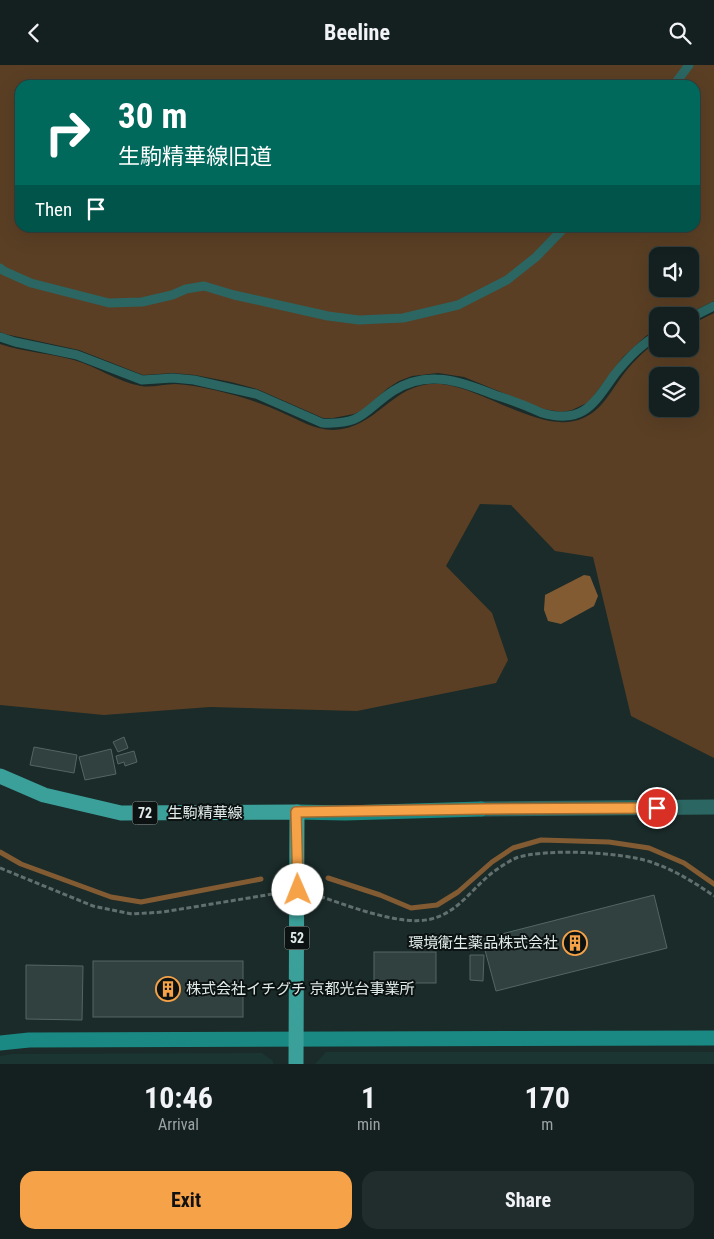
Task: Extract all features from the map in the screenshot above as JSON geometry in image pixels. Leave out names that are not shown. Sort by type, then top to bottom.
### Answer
[{"type":"main road","name":"生駒精華線","points":[[0,776],[44,795],[121,813],[296,812]]},
{"type":"main road","name":"52","points":[[296,812],[298,890],[296,1064]]},
{"type":"street","points":[[296,812],[714,807]]},
{"type":"street","points":[[0,1043],[28,1040],[295,1038],[714,1038]]},
{"type":"lane","points":[[678,80],[689,65]]},
{"type":"lane","points":[[0,268],[31,283],[109,303],[142,302],[172,295],[186,289],[204,286],[234,295],[328,316],[359,320],[402,319],[458,305],[506,280],[536,257],[560,232]]},
{"type":"lane","points":[[699,314],[714,306]]},
{"type":"lane","points":[[0,337],[77,355],[142,380],[173,378],[230,387],[256,394],[322,423],[344,422],[366,414],[391,392],[401,386],[413,381],[438,378],[463,382],[542,413],[557,416],[573,415],[592,405],[626,361],[649,340]]},
{"type":"path","points":[[313,895],[401,920],[429,920],[447,914],[468,897],[494,871],[514,859],[535,854],[608,853],[650,861],[687,877],[714,896]]},
{"type":"path","points":[[0,869],[92,906],[132,914],[164,912],[279,893]]},
{"type":"shaded area","points":[[0,65],[714,65],[714,301],[699,308],[649,307],[649,334],[623,357],[589,402],[572,410],[562,412],[543,409],[464,377],[438,373],[412,376],[399,381],[363,410],[354,414],[323,418],[257,389],[195,375],[173,373],[143,375],[79,350],[0,332]]},
{"type":"shaded area","points":[[714,313],[714,758],[631,716],[593,557],[555,551],[511,505],[480,504],[446,566],[492,613],[508,660],[496,683],[357,711],[210,707],[104,715],[0,705],[0,344],[74,360],[141,386],[175,384],[223,392],[264,405],[326,430],[349,428],[362,422],[410,389],[424,385],[441,384],[474,393],[543,420],[574,421],[596,410],[632,364],[649,348],[649,357],[699,357],[699,320]]},
{"type":"shaded area","points":[[584,575],[590,576],[598,596],[594,606],[561,624],[548,621],[544,610],[545,595]]},
{"type":"shaded area","points":[[326,1052],[714,1052],[714,1064],[315,1064]]},
{"type":"shaded area","points":[[262,1053],[273,1061],[273,1064],[0,1064],[0,1056],[12,1054]]},
{"type":"building","points":[[124,737],[128,748],[118,752],[113,742]]},
{"type":"building","points":[[34,747],[77,755],[74,773],[30,765]]},
{"type":"building","points":[[111,749],[116,774],[85,780],[79,757]]},
{"type":"building","points":[[134,751],[137,762],[125,766],[124,762],[118,764],[116,756]]},
{"type":"building","name":"環境衛生薬品株式会社","points":[[654,895],[667,948],[496,991],[482,939]]},
{"type":"building","points":[[374,952],[436,952],[436,983],[374,983]]},
{"type":"building","points":[[470,955],[484,955],[483,981],[470,980]]},
{"type":"building","name":"株式会社イチグチ 京都光台事業所","points":[[93,961],[243,961],[243,1017],[93,1017]]},
{"type":"building","points":[[26,965],[83,966],[82,1020],[26,1019]]},
{"type":"waterway","points":[[328,878],[380,895],[411,908],[437,905],[458,892],[492,862],[513,848],[541,840],[609,842],[649,848],[684,863],[714,884]]},
{"type":"waterway","points":[[0,852],[21,864],[111,897],[141,902],[261,879]]},
{"type":"place","name":"環境衛生薬品株式会社","points":[[575,943]]},
{"type":"place","name":"株式会社イチグチ 京都光台事業所","points":[[168,989]]},
{"type":"route","points":[[298,890],[296,812],[345,813],[481,809],[657,808]]}]
